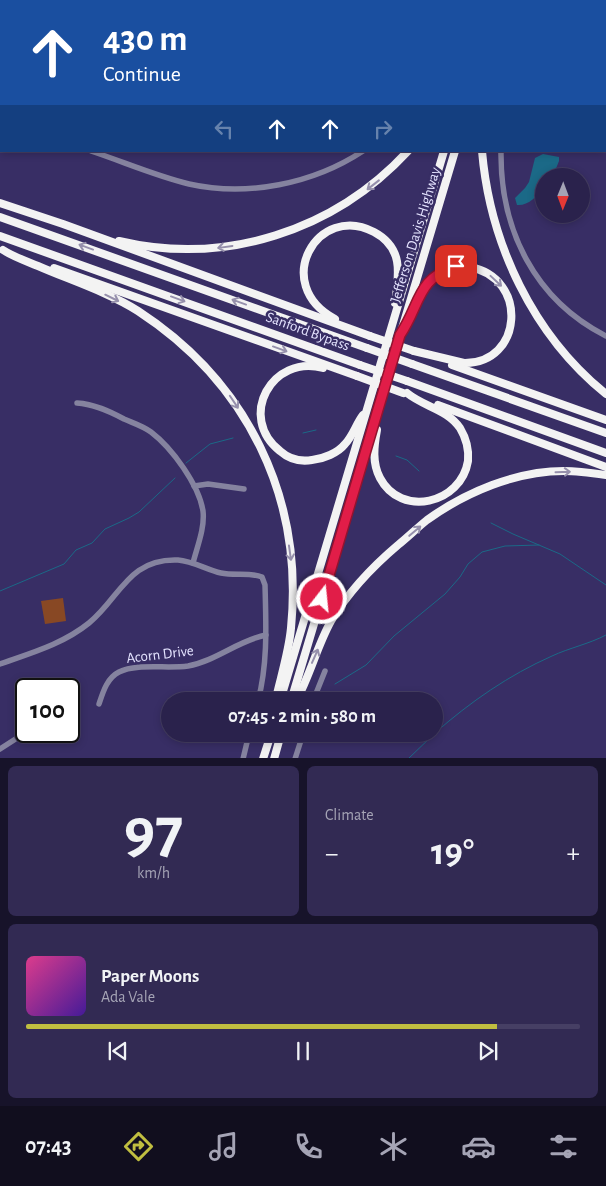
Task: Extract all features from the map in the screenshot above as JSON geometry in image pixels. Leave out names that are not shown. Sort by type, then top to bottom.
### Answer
[{"type":"highway","points":[[63,224],[124,242],[168,248],[217,248],[257,241],[291,231],[330,213],[369,188],[386,174],[407,152]]},
{"type":"highway","name":"Jefferson Davis Highway","points":[[282,692],[444,152]]},
{"type":"highway","name":"Jefferson Davis Highway","points":[[294,692],[455,152]]},
{"type":"highway","points":[[482,152],[489,198],[498,235],[520,287],[544,327],[570,361],[606,394]]},
{"type":"highway","points":[[0,203],[606,420]]},
{"type":"highway","name":"Sanford Bypass","points":[[0,217],[606,433]]},
{"type":"highway","points":[[368,335],[328,315],[317,307],[304,283],[305,259],[317,240],[327,232],[345,226],[367,228],[390,245],[398,264],[399,277],[394,320]]},
{"type":"highway","name":"Sanford Bypass","points":[[0,236],[606,453]]},
{"type":"highway","points":[[2,249],[606,467]]},
{"type":"highway","points":[[2,249],[9,254],[136,310],[178,340],[223,386],[256,438],[274,479],[286,522],[292,569],[291,628],[277,692]]},
{"type":"highway","points":[[400,335],[410,321],[418,298],[430,280],[444,270],[456,266],[472,268],[486,272],[501,284],[509,299],[512,321],[503,343],[496,351],[485,358],[469,363],[454,362],[414,351]]},
{"type":"highway","points":[[357,376],[311,366],[304,366],[285,372],[272,383],[265,396],[261,410],[262,426],[270,442],[283,454],[298,460],[314,460],[326,458],[346,444],[366,410]]},
{"type":"highway","points":[[376,416],[377,428],[374,454],[379,477],[386,488],[399,498],[430,501],[443,497],[455,488],[467,467],[468,456],[464,435],[454,420],[443,412],[405,393]]},
{"type":"highway","points":[[300,692],[331,622],[355,585],[379,561],[426,521],[450,505],[480,490],[508,480],[564,471],[606,474]]},
{"type":"highway","points":[[263,758],[268,742]]},
{"type":"highway","points":[[274,758],[279,742]]},
{"type":"street","points":[[94,152],[162,177],[192,184],[212,187],[254,188],[313,176],[360,152]]},
{"type":"street","points":[[116,160],[118,152]]},
{"type":"street","points":[[501,152],[504,197],[515,238],[549,293],[570,313],[606,336]]},
{"type":"street","points":[[77,403],[112,412],[152,432],[169,450],[194,486],[201,503],[203,522],[193,563]]},
{"type":"street","points":[[194,486],[208,484],[244,489]]},
{"type":"street","points":[[0,664],[58,643],[75,634],[99,615],[126,581],[136,572],[162,561],[179,560],[224,574],[257,575],[262,577],[265,584],[266,634],[264,666],[260,692]]},
{"type":"street","name":"Acorn Drive","points":[[99,704],[106,685],[118,672],[141,668],[198,664],[253,637],[266,634]]},
{"type":"street","points":[[317,692],[325,671]]},
{"type":"street","points":[[0,749],[15,739]]},
{"type":"street","points":[[242,758],[247,742]]},
{"type":"street","points":[[296,758],[301,742]]},
{"type":"shaded area","points":[[63,598],[66,621],[45,624],[41,601]]},
{"type":"water","points":[[543,154],[559,157],[559,161],[556,168],[535,168],[535,198],[517,205],[515,198],[529,182],[535,158]]},
{"type":"waterway","points":[[303,433],[316,430]]},
{"type":"waterway","points":[[186,463],[210,444],[233,438]]},
{"type":"waterway","points":[[396,456],[407,460],[419,471]]},
{"type":"waterway","points":[[0,591],[64,564],[76,550],[92,543],[105,529],[139,512],[175,478]]},
{"type":"waterway","points":[[491,523],[560,554],[606,585]]},
{"type":"waterway","points":[[335,684],[366,665],[394,636],[445,594],[460,577],[468,564],[482,552],[505,546],[539,545]]},
{"type":"waterway","points":[[443,726],[476,700],[536,663],[606,635]]},
{"type":"waterway","points":[[409,758],[426,742]]},
{"type":"route","points":[[322,599],[400,335],[410,321],[418,298],[430,280],[444,270],[456,266]]}]
